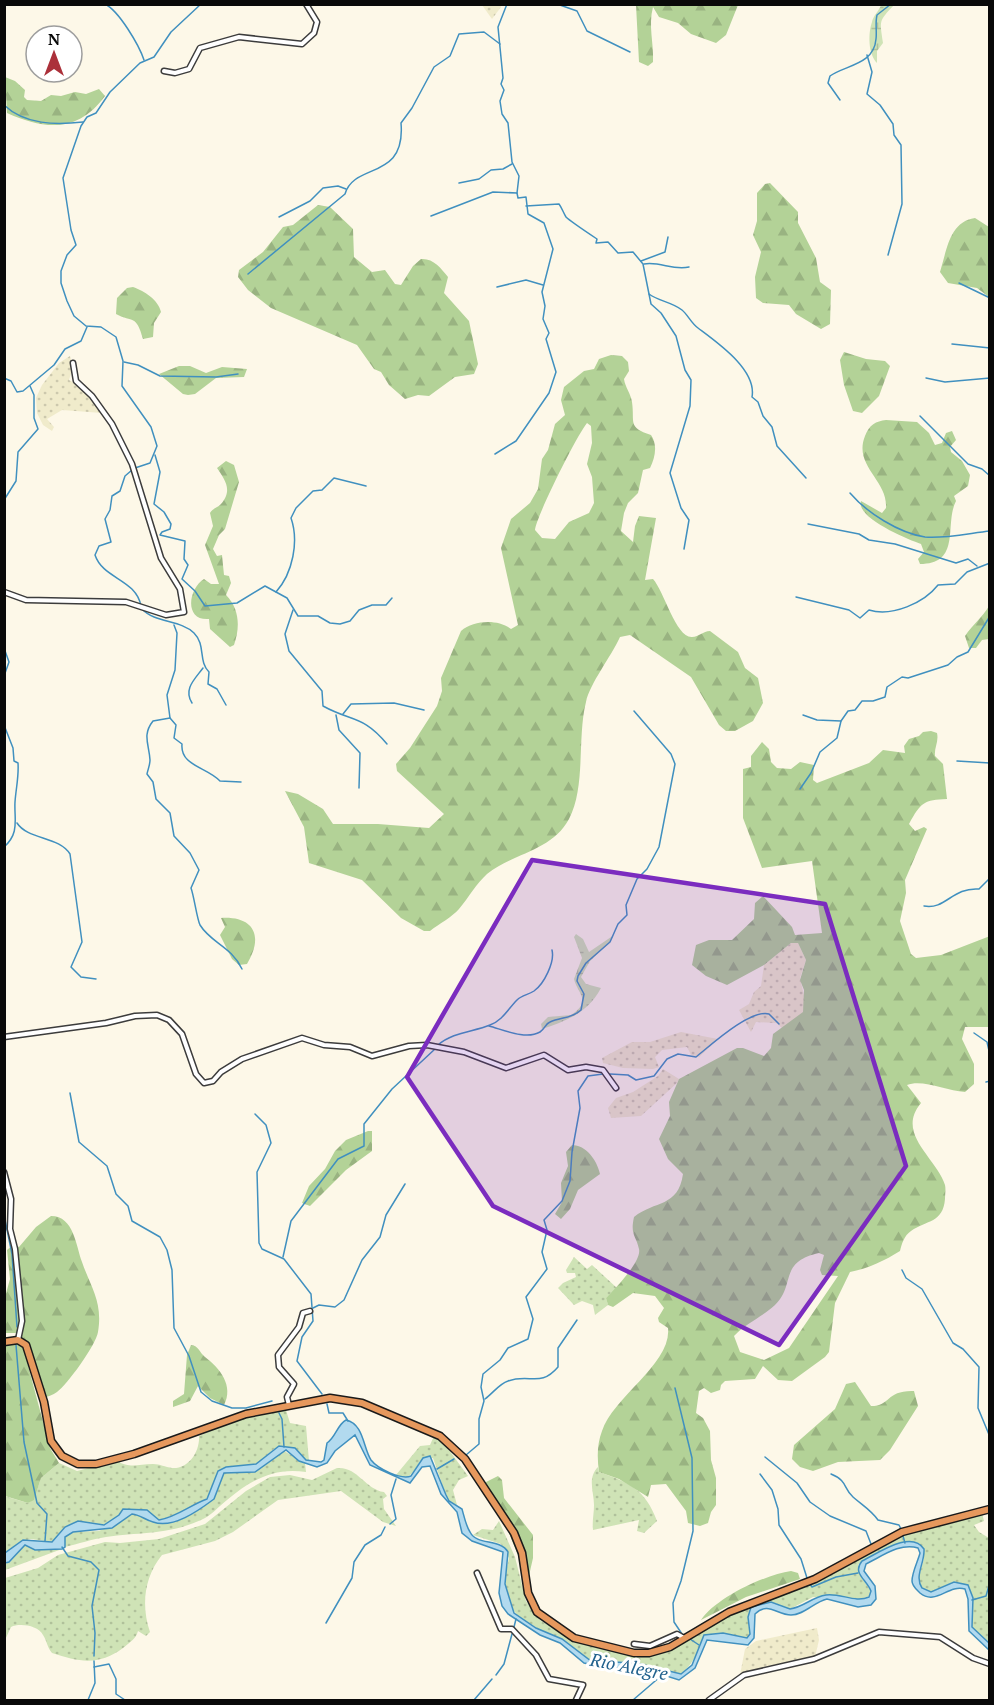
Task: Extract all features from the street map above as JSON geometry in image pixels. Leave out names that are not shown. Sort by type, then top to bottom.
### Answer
[{"type":"highway","points":[[4,1342],[18,1340],[28,1349],[44,1402],[51,1441],[62,1456],[78,1464],[96,1464],[134,1454],[229,1419],[330,1398],[351,1400],[427,1429],[450,1443],[465,1460],[514,1533],[522,1553],[528,1593],[537,1612],[574,1638],[618,1650],[649,1653],[670,1647],[729,1611],[815,1579],[902,1532],[990,1509]]},
{"type":"street","points":[[164,71],[175,73],[189,69],[200,48],[239,37],[302,44],[314,33],[317,22],[306,4]]},
{"type":"street","points":[[4,592],[26,600],[126,602],[166,615],[183,612],[180,589],[161,558],[132,464],[112,424],[92,396],[76,381],[73,363]]},
{"type":"street","points":[[4,1037],[106,1023],[135,1016],[157,1015],[169,1020],[182,1034],[196,1074],[204,1083],[213,1081],[224,1070],[250,1056],[305,1038],[324,1044],[347,1046],[372,1056],[409,1046],[427,1045],[464,1052],[506,1068],[544,1055],[568,1070],[586,1066],[603,1070],[616,1088]]},
{"type":"street","points":[[4,1172],[11,1199],[10,1229],[15,1249],[22,1321],[18,1340]]},
{"type":"street","points":[[289,1405],[288,1395],[294,1384],[279,1367],[278,1355],[299,1327],[303,1313],[310,1311]]},
{"type":"street","points":[[477,1573],[501,1629],[512,1629],[536,1654],[549,1679],[583,1686],[576,1701]]},
{"type":"street","points":[[709,1701],[744,1675],[814,1659],[879,1632],[940,1638],[973,1658],[990,1664]]},
{"type":"street","points":[[634,1644],[650,1646],[677,1634],[685,1638]]},
{"type":"highlighted area","points":[[532,860],[825,904],[906,1166],[779,1345],[493,1206],[407,1077]]},
{"type":"shaded area","points":[[482,5],[500,5],[501,7],[492,19]]},
{"type":"shaded area","points":[[70,356],[73,367],[69,380],[81,387],[102,413],[62,410],[47,419],[54,427],[52,431],[43,425],[37,413],[36,398],[42,385],[59,363]]},
{"type":"shaded area","points":[[791,943],[798,943],[806,960],[800,978],[805,1000],[803,1013],[782,1028],[776,1023],[756,1022],[751,1032],[739,1010],[749,1004],[754,992],[761,986],[764,965]]},
{"type":"shaded area","points":[[681,1032],[718,1039],[699,1057],[691,1055],[687,1047],[662,1050],[655,1057],[659,1067],[653,1069],[623,1068],[603,1063],[602,1058],[632,1042],[650,1042]]},
{"type":"shaded area","points":[[663,1069],[679,1079],[677,1083],[641,1116],[611,1118],[608,1108],[616,1098],[633,1092],[658,1076]]},
{"type":"shaded area","points":[[817,1628],[819,1640],[815,1657],[768,1666],[740,1675],[745,1649],[756,1641]]},
{"type":"green space","points":[[636,4],[738,5],[726,35],[716,43],[691,34],[678,23],[659,17],[653,7],[651,21],[653,62],[648,66],[639,62]]},
{"type":"green space","points":[[881,5],[894,5],[881,22],[883,43],[877,51],[877,63],[870,49],[870,32]]},
{"type":"green space","points":[[5,77],[15,81],[25,90],[24,97],[27,100],[41,101],[51,95],[61,96],[75,92],[86,94],[99,89],[105,96],[84,117],[72,122],[60,125],[35,123],[7,113]]},
{"type":"green space","points":[[770,183],[798,212],[798,223],[816,258],[820,282],[831,290],[830,324],[821,329],[796,314],[789,305],[763,303],[756,298],[755,277],[761,252],[753,235],[757,221],[757,193],[765,184]]},
{"type":"green space","points":[[318,205],[330,207],[353,229],[354,257],[372,272],[385,270],[395,284],[401,285],[413,266],[421,259],[433,262],[443,270],[448,277],[444,293],[469,321],[478,364],[474,374],[455,377],[429,396],[418,395],[405,399],[389,385],[381,372],[374,369],[357,345],[271,308],[248,290],[238,277],[239,270],[263,252],[283,227],[293,225]]},
{"type":"green space","points":[[975,218],[989,227],[989,297],[977,288],[948,283],[940,272],[954,231],[966,221]]},
{"type":"green space","points":[[133,287],[150,296],[157,303],[161,312],[154,323],[153,337],[143,339],[136,322],[116,314],[117,298],[127,288]]},
{"type":"green space","points":[[844,352],[866,359],[885,361],[890,366],[879,396],[862,413],[853,411],[844,385],[840,360]]},
{"type":"green space","points":[[611,355],[622,356],[628,362],[629,371],[624,379],[631,399],[635,427],[651,435],[655,447],[650,468],[643,470],[638,493],[628,503],[621,531],[633,542],[639,516],[656,518],[645,580],[653,579],[676,622],[686,635],[694,637],[710,631],[738,652],[745,668],[758,678],[763,703],[753,721],[735,731],[726,731],[719,725],[691,677],[630,635],[620,637],[588,695],[583,716],[578,792],[569,819],[562,830],[542,845],[487,874],[456,912],[430,931],[424,931],[401,918],[362,880],[309,863],[304,827],[285,791],[298,794],[323,809],[333,824],[378,824],[429,828],[444,814],[397,771],[396,764],[410,748],[437,706],[442,691],[441,678],[461,631],[466,627],[486,622],[493,622],[511,629],[518,625],[501,548],[511,519],[530,503],[538,489],[542,459],[548,450],[555,424],[565,415],[561,400],[564,387],[584,371],[594,369],[599,359]],"holes":[[[587,423],[591,426],[592,443],[587,464],[592,477],[594,503],[589,513],[569,522],[555,539],[542,538],[535,530],[542,509],[582,431]]]},
{"type":"green space","points":[[179,366],[190,366],[206,373],[222,367],[247,369],[244,377],[216,378],[195,394],[188,395],[183,394],[159,374]]},
{"type":"green space","points":[[886,420],[917,422],[929,433],[935,445],[942,443],[946,433],[952,431],[956,440],[950,447],[951,452],[962,461],[970,475],[968,486],[954,496],[956,501],[947,550],[942,557],[933,562],[920,564],[918,559],[924,552],[921,544],[874,521],[862,508],[861,501],[882,513],[886,508],[882,489],[867,465],[863,447],[865,436],[871,426]]},
{"type":"green space","points":[[226,461],[234,465],[239,482],[225,529],[219,535],[213,549],[217,556],[222,555],[224,575],[229,576],[231,583],[226,595],[234,606],[238,625],[234,645],[230,647],[210,629],[209,619],[195,615],[191,604],[195,590],[204,579],[211,584],[219,584],[205,545],[213,526],[210,513],[221,504],[227,494],[227,485],[217,468]]},
{"type":"green space","points":[[989,606],[989,639],[982,640],[976,648],[969,648],[965,636]]},
{"type":"green space","points":[[923,732],[937,733],[935,756],[943,764],[947,799],[933,800],[924,804],[909,824],[915,831],[924,827],[927,829],[905,880],[906,893],[900,921],[911,954],[916,958],[941,955],[990,936],[989,1027],[965,1027],[962,1039],[974,1064],[974,1084],[965,1092],[920,1083],[907,1085],[921,1103],[914,1114],[915,1135],[920,1146],[941,1175],[945,1185],[944,1207],[938,1217],[909,1233],[900,1251],[876,1264],[850,1272],[835,1303],[829,1352],[825,1357],[792,1381],[778,1380],[763,1366],[755,1379],[725,1381],[720,1390],[711,1393],[704,1388],[699,1391],[696,1413],[703,1418],[710,1431],[711,1460],[716,1478],[716,1505],[708,1523],[700,1526],[688,1523],[686,1511],[666,1484],[651,1485],[648,1497],[619,1479],[599,1472],[599,1441],[608,1418],[661,1354],[667,1341],[668,1328],[659,1322],[658,1318],[664,1308],[655,1296],[633,1293],[613,1307],[608,1305],[606,1298],[627,1275],[639,1254],[633,1231],[634,1217],[671,1198],[680,1185],[683,1174],[668,1159],[659,1139],[670,1116],[669,1102],[679,1079],[737,1048],[764,1056],[771,1048],[773,1034],[803,1012],[804,990],[800,980],[806,960],[798,943],[791,943],[764,965],[727,985],[706,976],[692,965],[696,945],[709,940],[732,940],[754,919],[755,903],[763,896],[792,927],[795,935],[822,933],[812,861],[762,868],[743,818],[743,769],[751,767],[751,756],[762,742],[769,749],[771,762],[777,768],[791,769],[800,762],[814,765],[813,780],[817,783],[869,763],[883,750],[905,753],[904,746],[909,739]],"holes":[[[819,1253],[824,1255],[820,1270],[822,1275],[838,1276],[789,1348],[764,1360],[740,1352],[734,1336],[775,1305],[785,1290],[789,1275],[798,1262]]]},
{"type":"green space","points":[[221,918],[241,920],[253,930],[255,945],[247,964],[239,965],[232,959],[220,935],[225,927]]},
{"type":"green space","points":[[576,934],[583,939],[589,952],[614,935],[610,942],[590,961],[581,977],[586,984],[601,988],[590,1004],[576,1015],[542,1029],[541,1024],[548,1017],[571,1015],[581,1005],[582,997],[574,979],[582,958],[574,937]]},
{"type":"green space","points":[[372,1131],[372,1151],[346,1170],[310,1206],[302,1203],[309,1186],[325,1169],[335,1151],[346,1140]]},
{"type":"green space","points":[[572,1145],[590,1154],[600,1174],[578,1190],[570,1209],[561,1219],[555,1214],[562,1202],[561,1183],[568,1166],[566,1152]]},
{"type":"green space","points":[[51,1216],[65,1221],[73,1233],[98,1304],[99,1321],[96,1338],[80,1364],[62,1388],[44,1398],[27,1342],[17,1333],[5,1333],[5,1297],[10,1279],[7,1250],[14,1244],[19,1247],[36,1227]]},
{"type":"green space","points":[[574,1257],[587,1269],[592,1265],[617,1288],[606,1298],[608,1305],[595,1315],[593,1305],[582,1301],[574,1305],[558,1288],[576,1277],[575,1273],[567,1273],[566,1270]]},
{"type":"green space","points":[[5,1342],[22,1343],[50,1448],[59,1463],[41,1478],[34,1500],[28,1503],[5,1496]]},
{"type":"green space","points":[[191,1345],[216,1366],[224,1378],[227,1398],[224,1405],[210,1398],[198,1386],[190,1401],[173,1407],[173,1401],[184,1394],[187,1355]]},
{"type":"green space","points":[[855,1382],[871,1406],[882,1404],[898,1393],[914,1391],[918,1406],[890,1450],[880,1460],[838,1462],[813,1471],[800,1467],[792,1459],[794,1445],[835,1409],[846,1384]]},
{"type":"green space","points":[[285,1407],[290,1423],[306,1426],[309,1461],[306,1461],[295,1448],[274,1449],[256,1464],[226,1467],[218,1471],[208,1497],[171,1516],[159,1520],[147,1510],[123,1509],[118,1517],[108,1523],[81,1525],[52,1542],[31,1539],[20,1542],[5,1553],[4,1496],[28,1503],[34,1499],[41,1478],[59,1463],[77,1471],[117,1461],[131,1465],[158,1464],[178,1468],[184,1466],[192,1458],[198,1447],[199,1436],[241,1418]]},
{"type":"green space","points":[[434,1436],[449,1450],[468,1476],[459,1480],[453,1490],[457,1505],[449,1501],[433,1458],[420,1461],[408,1476],[396,1475],[420,1446],[430,1445]]},
{"type":"green space","points":[[284,1451],[305,1463],[306,1472],[284,1471],[254,1481],[208,1516],[189,1525],[165,1531],[101,1538],[65,1547],[65,1537],[73,1532],[99,1531],[132,1514],[146,1517],[150,1522],[167,1524],[208,1504],[224,1473],[252,1472]]},
{"type":"green space","points":[[598,1467],[599,1472],[628,1484],[642,1494],[647,1501],[657,1521],[644,1533],[637,1531],[639,1520],[593,1530],[592,1480]]},
{"type":"green space","points":[[337,1468],[350,1470],[371,1487],[384,1492],[387,1496],[383,1499],[384,1509],[396,1526],[383,1522],[341,1491],[278,1500],[233,1532],[215,1541],[162,1555],[151,1573],[146,1592],[147,1622],[150,1632],[146,1636],[138,1631],[132,1640],[114,1654],[89,1661],[52,1653],[41,1632],[23,1625],[11,1627],[5,1640],[5,1578],[38,1568],[58,1555],[105,1542],[120,1543],[159,1539],[205,1524],[246,1491],[270,1477],[290,1475],[312,1480]]},
{"type":"green space","points":[[498,1476],[502,1480],[504,1498],[533,1535],[533,1558],[528,1580],[504,1521],[480,1485]]},
{"type":"green space","points":[[982,1513],[984,1521],[974,1525],[979,1532],[989,1538],[989,1643],[972,1627],[973,1598],[968,1585],[953,1582],[931,1592],[922,1588],[918,1579],[924,1559],[919,1543],[901,1542],[858,1565],[861,1577],[871,1591],[869,1596],[859,1600],[813,1597],[790,1609],[775,1603],[751,1607],[748,1622],[750,1634],[747,1638],[712,1634],[681,1674],[628,1662],[591,1661],[562,1639],[545,1633],[518,1616],[510,1606],[506,1589],[505,1576],[509,1558],[501,1544],[473,1535],[482,1529],[493,1530],[499,1521],[515,1557],[526,1601],[540,1620],[562,1634],[582,1643],[625,1652],[658,1652],[723,1615],[790,1589],[894,1537]]},
{"type":"green space","points":[[25,1545],[43,1550],[62,1549],[5,1570],[5,1564],[10,1562]]},
{"type":"green space","points":[[791,1571],[798,1573],[800,1579],[746,1597],[701,1620],[729,1596],[755,1582]]},
{"type":"water","name":"Rio Alegre","points":[[346,1420],[352,1422],[360,1431],[371,1460],[390,1473],[411,1476],[423,1458],[430,1456],[449,1501],[462,1509],[467,1527],[473,1536],[500,1545],[508,1552],[505,1584],[514,1613],[536,1628],[562,1639],[591,1661],[636,1663],[681,1674],[692,1665],[704,1635],[723,1633],[747,1638],[750,1634],[748,1617],[751,1607],[771,1602],[790,1609],[826,1595],[858,1599],[869,1597],[871,1591],[858,1569],[862,1561],[894,1545],[911,1541],[918,1543],[924,1549],[919,1574],[922,1588],[931,1592],[954,1582],[968,1585],[973,1598],[972,1627],[989,1643],[989,1650],[969,1631],[968,1599],[965,1589],[953,1589],[931,1597],[920,1593],[912,1583],[912,1578],[920,1553],[918,1548],[904,1547],[866,1564],[864,1571],[875,1586],[876,1599],[871,1605],[858,1607],[827,1599],[805,1611],[791,1615],[768,1609],[760,1610],[755,1614],[754,1638],[748,1645],[707,1640],[695,1668],[679,1680],[641,1668],[609,1668],[584,1663],[560,1643],[540,1635],[508,1614],[502,1606],[499,1593],[503,1552],[472,1541],[462,1533],[457,1512],[441,1494],[430,1466],[422,1467],[410,1483],[370,1465],[355,1435],[335,1451],[327,1463],[317,1467],[299,1461],[286,1450],[255,1472],[224,1473],[214,1499],[177,1521],[161,1524],[132,1514],[112,1528],[73,1532],[65,1537],[65,1547],[62,1549],[35,1550],[25,1545],[9,1562],[5,1563],[5,1553],[23,1540],[52,1542],[65,1527],[78,1521],[104,1525],[119,1515],[123,1509],[147,1510],[159,1520],[172,1516],[207,1499],[218,1471],[226,1467],[256,1464],[279,1446],[295,1448],[306,1460],[321,1462],[324,1460],[327,1443]]},
{"type":"waterway","points":[[105,4],[128,29],[144,60]]},
{"type":"waterway","points":[[135,468],[150,463],[157,446],[151,427],[122,386],[123,361],[116,337],[101,327],[86,326],[74,316],[61,283],[61,271],[67,255],[76,245],[71,230],[63,178],[81,126],[87,117],[96,113],[110,92],[140,63],[154,57],[171,32],[201,4]]},
{"type":"waterway","points":[[507,4],[498,27],[503,78],[501,84],[504,90],[500,101],[502,114],[508,123],[512,162],[519,176],[517,193]]},
{"type":"waterway","points":[[557,4],[577,11],[587,31],[630,52]]},
{"type":"waterway","points":[[840,100],[828,83],[830,76],[858,63],[870,54],[876,39],[877,15],[891,4]]},
{"type":"waterway","points":[[248,274],[345,194],[350,184],[388,163],[396,154],[400,141],[401,123],[412,108],[434,67],[450,56],[459,34],[484,32],[500,44]]},
{"type":"waterway","points":[[867,55],[872,72],[867,94],[880,105],[893,124],[894,135],[901,145],[902,204],[888,255]]},
{"type":"waterway","points":[[4,105],[12,112],[31,120],[52,123],[83,122]]},
{"type":"waterway","points":[[459,183],[479,179],[491,170],[503,169],[512,164]]},
{"type":"waterway","points":[[279,217],[310,201],[323,188],[338,186],[346,189]]},
{"type":"waterway","points":[[431,216],[493,192],[517,193],[518,198],[526,197],[528,214],[544,223],[553,249],[542,292],[545,306],[543,319],[549,333],[546,339],[556,372],[549,393],[516,441],[495,454]]},
{"type":"waterway","points":[[526,206],[559,204],[566,217],[597,239],[596,243],[608,242],[618,253],[633,252],[643,264],[651,304],[661,313],[676,336],[685,370],[691,380],[690,406],[670,473],[681,508],[689,520],[684,549]]},
{"type":"waterway","points":[[641,261],[665,252],[668,237]]},
{"type":"waterway","points":[[644,264],[689,267]]},
{"type":"waterway","points":[[497,287],[526,280],[543,285]]},
{"type":"waterway","points":[[959,283],[990,298]]},
{"type":"waterway","points":[[649,294],[682,310],[696,326],[725,349],[742,367],[752,387],[752,397],[758,402],[763,416],[772,427],[777,446],[806,478]]},
{"type":"waterway","points":[[4,378],[11,381],[17,392],[23,391],[54,365],[65,349],[81,341],[87,327]]},
{"type":"waterway","points":[[952,344],[990,348]]},
{"type":"waterway","points":[[124,362],[138,365],[160,376],[216,377],[238,374]]},
{"type":"waterway","points":[[926,378],[945,382],[990,378]]},
{"type":"waterway","points":[[4,500],[16,481],[18,452],[38,429],[34,418],[34,395],[30,386]]},
{"type":"waterway","points":[[920,416],[968,464],[982,469],[990,476]]},
{"type":"waterway","points":[[155,455],[160,472],[154,504],[164,512],[171,524],[170,529],[160,535],[185,541],[184,559],[188,565],[182,579],[195,591],[205,606],[237,603],[265,586],[287,598],[298,616],[318,616],[330,623],[340,624],[350,621],[359,610],[372,605],[386,605],[392,598]]},
{"type":"waterway","points":[[132,470],[125,476],[120,491],[112,496],[110,510],[105,519],[111,542],[99,546],[95,555],[105,569],[133,590],[141,606]]},
{"type":"waterway","points":[[276,592],[287,576],[293,557],[294,537],[291,518],[296,508],[313,491],[322,490],[334,478],[366,486]]},
{"type":"waterway","points":[[850,493],[865,508],[884,521],[915,535],[940,537],[990,531]]},
{"type":"waterway","points":[[808,524],[859,534],[869,540],[895,544],[956,563],[968,559],[977,566]]},
{"type":"waterway","points":[[796,597],[849,610],[860,618],[869,610],[888,612],[907,607],[925,597],[938,585],[955,584],[967,572],[990,563]]},
{"type":"waterway","points":[[142,609],[147,614],[182,626],[194,633],[200,643],[204,663],[209,672],[208,684],[217,689],[226,705]]},
{"type":"waterway","points":[[293,610],[285,634],[289,651],[322,691],[323,706],[364,723],[387,744]]},
{"type":"waterway","points":[[800,789],[811,773],[820,752],[837,738],[841,721],[848,711],[855,710],[862,701],[873,701],[885,697],[887,687],[902,677],[908,678],[948,665],[957,657],[968,652],[990,616]]},
{"type":"waterway","points":[[174,625],[177,633],[175,670],[167,695],[170,718],[176,725],[174,738],[182,744],[185,757],[195,766],[220,781],[241,782]]},
{"type":"waterway","points":[[4,648],[9,662],[4,676]]},
{"type":"waterway","points":[[192,703],[189,689],[203,668]]},
{"type":"waterway","points":[[343,714],[351,704],[394,703],[424,710]]},
{"type":"waterway","points":[[489,1026],[515,1034],[534,1034],[542,1031],[550,1022],[581,1010],[584,994],[577,981],[578,976],[586,963],[610,942],[618,924],[627,915],[626,905],[637,879],[647,869],[659,847],[675,764],[671,754],[634,711]]},
{"type":"waterway","points":[[336,715],[339,730],[360,753],[359,788]]},
{"type":"waterway","points":[[803,715],[817,720],[841,721]]},
{"type":"waterway","points":[[170,718],[153,721],[150,726],[147,735],[150,762],[147,774],[153,782],[156,799],[170,813],[174,836],[190,853],[199,870],[191,888],[200,925],[232,955],[242,969]]},
{"type":"waterway","points":[[4,725],[13,748],[14,761],[18,763],[14,831],[4,847]]},
{"type":"waterway","points":[[957,761],[990,763]]},
{"type":"waterway","points":[[17,823],[28,832],[59,844],[70,854],[82,942],[71,967],[81,977],[96,979]]},
{"type":"waterway","points":[[924,906],[938,905],[962,891],[979,889],[990,878]]},
{"type":"waterway","points":[[438,1045],[457,1035],[495,1023],[519,998],[534,991],[548,972],[552,950]]},
{"type":"waterway","points":[[610,1074],[628,1075],[636,1080],[654,1076],[667,1059],[678,1054],[696,1057],[731,1029],[761,1014],[769,1014],[779,1024]]},
{"type":"waterway","points":[[974,1033],[987,1042],[990,1055]]},
{"type":"waterway","points":[[283,1257],[291,1221],[338,1159],[364,1146],[364,1124],[392,1089],[435,1049]]},
{"type":"waterway","points":[[466,1455],[479,1444],[479,1419],[484,1401],[481,1387],[483,1374],[500,1360],[508,1348],[528,1339],[533,1319],[526,1297],[547,1269],[542,1252],[547,1230],[544,1220],[562,1201],[570,1181],[572,1152],[580,1108],[578,1091],[588,1076],[603,1074]]},
{"type":"waterway","points":[[986,1082],[990,1081]]},
{"type":"waterway","points":[[70,1093],[79,1142],[107,1166],[116,1194],[128,1206],[132,1221],[160,1237],[167,1250],[172,1270],[174,1328],[189,1356],[201,1392],[212,1401],[232,1408],[246,1408],[272,1401]]},
{"type":"waterway","points":[[255,1114],[266,1125],[271,1143],[257,1172],[259,1243],[262,1249],[284,1259],[311,1294],[313,1321],[302,1337],[297,1361],[322,1394]]},
{"type":"waterway","points":[[313,1308],[319,1305],[335,1307],[344,1300],[362,1260],[380,1237],[386,1215],[405,1184]]},
{"type":"waterway","points":[[4,1215],[12,1254],[17,1327]]},
{"type":"waterway","points":[[902,1270],[906,1278],[922,1289],[953,1343],[963,1349],[979,1367],[978,1408],[990,1437]]},
{"type":"waterway","points":[[485,1399],[505,1382],[523,1378],[540,1379],[552,1373],[558,1367],[558,1348],[577,1320]]},
{"type":"waterway","points":[[16,1345],[24,1442],[37,1503],[47,1514],[45,1541]]},
{"type":"waterway","points":[[675,1388],[692,1458],[693,1531],[681,1581],[673,1603],[674,1622],[682,1634]]},
{"type":"waterway","points":[[327,1404],[329,1413],[343,1413],[348,1421]]},
{"type":"waterway","points":[[279,1413],[282,1419],[284,1447]]},
{"type":"waterway","points":[[765,1457],[797,1483],[810,1502],[830,1516],[866,1531],[871,1544]]},
{"type":"waterway","points":[[437,1469],[454,1459]]},
{"type":"waterway","points":[[760,1474],[772,1490],[778,1509],[779,1525],[801,1559],[807,1578]]},
{"type":"waterway","points":[[831,1474],[840,1479],[850,1494],[878,1520],[899,1525],[901,1529]]},
{"type":"waterway","points":[[390,1524],[396,1519],[391,1495],[396,1479]]},
{"type":"waterway","points":[[326,1623],[352,1578],[354,1562],[365,1545],[381,1535],[385,1527]]},
{"type":"waterway","points":[[903,1536],[905,1543]]},
{"type":"waterway","points":[[62,1547],[68,1556],[91,1562],[99,1570],[92,1606],[95,1633],[94,1656]]},
{"type":"waterway","points":[[810,1584],[812,1587],[836,1577],[858,1573]]},
{"type":"waterway","points":[[972,1600],[986,1596],[990,1582]]},
{"type":"waterway","points":[[514,1627],[516,1619]]},
{"type":"waterway","points":[[496,1675],[504,1664],[512,1634]]},
{"type":"waterway","points":[[690,1639],[699,1645]]},
{"type":"waterway","points":[[88,1700],[95,1683],[94,1661]]},
{"type":"waterway","points":[[94,1667],[109,1664],[116,1679],[116,1694],[125,1700]]},
{"type":"waterway","name":"Rio Alegre","points":[[633,1700],[661,1676]]},
{"type":"waterway","points":[[474,1700],[492,1679]]}]
